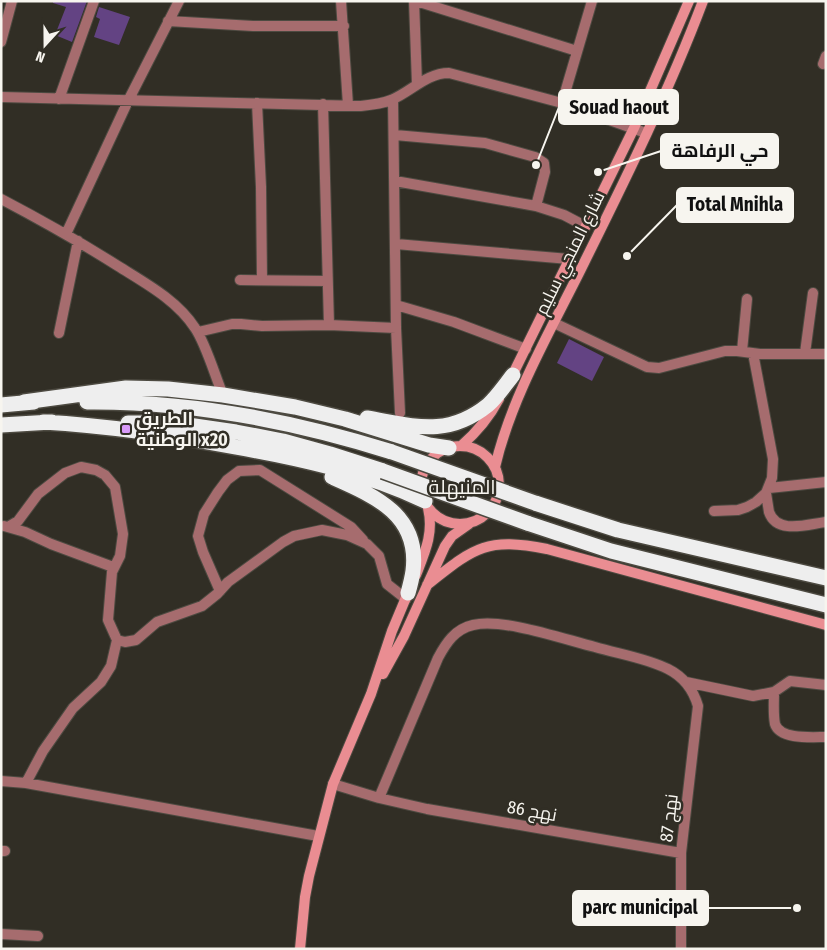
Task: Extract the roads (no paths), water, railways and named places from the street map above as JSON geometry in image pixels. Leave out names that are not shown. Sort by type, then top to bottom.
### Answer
[{"type":"highway","points":[[1,405],[126,388],[168,389],[223,395],[428,428],[450,426],[466,419],[489,404],[513,375]]},
{"type":"highway","points":[[24,402],[121,402],[173,405],[278,421],[336,434],[618,530],[826,578]]},
{"type":"highway","points":[[295,407],[428,445],[455,447]]},
{"type":"highway","points":[[1,425],[43,422],[174,423],[283,442],[330,454],[383,471],[527,524],[611,551],[826,605]]},
{"type":"highway","points":[[43,422],[95,426],[197,440],[288,456],[406,492],[426,504]]},
{"type":"highway","points":[[265,452],[315,470],[356,488],[375,497],[390,508],[408,533],[412,545],[413,571],[407,596]]},
{"type":"main road","name":"شارع المنجي سليم","points":[[455,447],[476,433],[490,416],[513,375],[634,128],[689,1]]},
{"type":"main road","name":"شارع المنجي سليم","points":[[495,467],[508,422],[646,133],[688,41],[703,1]]},
{"type":"main road","points":[[300,949],[305,897],[318,836],[333,784],[371,694],[392,631],[430,540],[431,518],[422,491],[421,480],[424,469],[435,456],[455,447],[471,448],[481,452],[489,458],[498,474],[499,487],[496,500],[489,511],[479,519],[461,528],[445,546],[404,636],[371,694]]},
{"type":"main road","points":[[426,504],[437,516],[448,522],[460,524],[472,522]]},
{"type":"main road","points":[[427,585],[471,552],[492,545],[514,543],[547,549],[826,625]]},
{"type":"street","points":[[1,42],[12,1]]},
{"type":"street","points":[[59,99],[94,1]]},
{"type":"street","points":[[66,234],[128,101],[179,1]]},
{"type":"street","points":[[342,1],[348,105]]},
{"type":"street","points":[[417,84],[415,1],[577,51]]},
{"type":"street","points":[[562,103],[592,1]]},
{"type":"street","points":[[168,22],[254,26],[344,26]]},
{"type":"street","points":[[1,97],[371,105],[393,100],[434,75],[449,73],[562,103],[646,133]]},
{"type":"street","points":[[393,100],[396,328],[400,413]]},
{"type":"street","points":[[257,103],[261,187],[262,280]]},
{"type":"street","points":[[323,104],[329,325]]},
{"type":"street","points":[[394,135],[485,144],[535,157],[544,162],[545,172],[536,206]]},
{"type":"street","points":[[395,181],[536,206],[564,215],[585,226]]},
{"type":"street","points":[[1,199],[66,234],[152,287],[188,318],[198,332],[223,395]]},
{"type":"street","points":[[59,333],[78,242]]},
{"type":"street","points":[[396,244],[569,259]]},
{"type":"street","points":[[240,280],[327,281]]},
{"type":"street","points":[[804,353],[813,292]]},
{"type":"street","points":[[742,351],[748,299]]},
{"type":"street","points":[[396,304],[454,322],[526,349]]},
{"type":"street","points":[[554,323],[647,367],[658,368],[726,352],[826,354]]},
{"type":"street","points":[[198,332],[232,324],[396,328]]},
{"type":"street","points":[[714,511],[738,510],[756,502],[767,490],[772,478],[773,459],[753,353]]},
{"type":"street","points":[[5,526],[18,521],[38,494],[66,473],[81,467],[96,470],[105,475],[115,487],[123,534],[120,556],[113,567],[108,620],[117,640],[111,666],[106,676],[73,708],[43,751],[26,783]]},
{"type":"street","points":[[220,591],[198,536],[204,514],[227,480],[239,471],[260,470],[351,527],[379,556],[387,584],[407,596]]},
{"type":"street","points":[[767,490],[826,482]]},
{"type":"street","points":[[767,490],[770,513],[779,524],[793,526],[826,522]]},
{"type":"street","points":[[5,526],[113,567]]},
{"type":"street","points":[[117,640],[125,642],[136,640],[158,622],[202,606],[228,582],[294,536],[322,530],[347,535],[367,544]]},
{"type":"street","points":[[379,798],[438,658],[449,639],[464,628],[485,624],[500,624],[521,628],[655,664],[668,669],[686,682],[753,696],[774,692],[790,681],[826,685]]},
{"type":"street","name":"نهج 87","points":[[681,949],[681,853],[698,714],[698,706],[693,692],[686,682]]},
{"type":"street","points":[[774,692],[775,724],[778,729],[789,735],[826,737]]},
{"type":"street","points":[[1,781],[26,783],[318,836]]},
{"type":"street","name":"نهج 86","points":[[333,784],[379,798],[427,809],[681,853]]},
{"type":"street","points":[[1,934],[38,936]]},
{"type":"place","name":"Souad haout","points":[[536,165]]},
{"type":"place","name":"حي الرفاهة","points":[[598,172]]},
{"type":"place","name":"Total Mnihla","points":[[627,256]]},
{"type":"place","name":"الطريق الوطنية x20","points":[[126,429]]},
{"type":"place","name":"parc municipal","points":[[797,908]]},
{"type":"district","name":"المنيهلة","points":[[462,487]]}]
